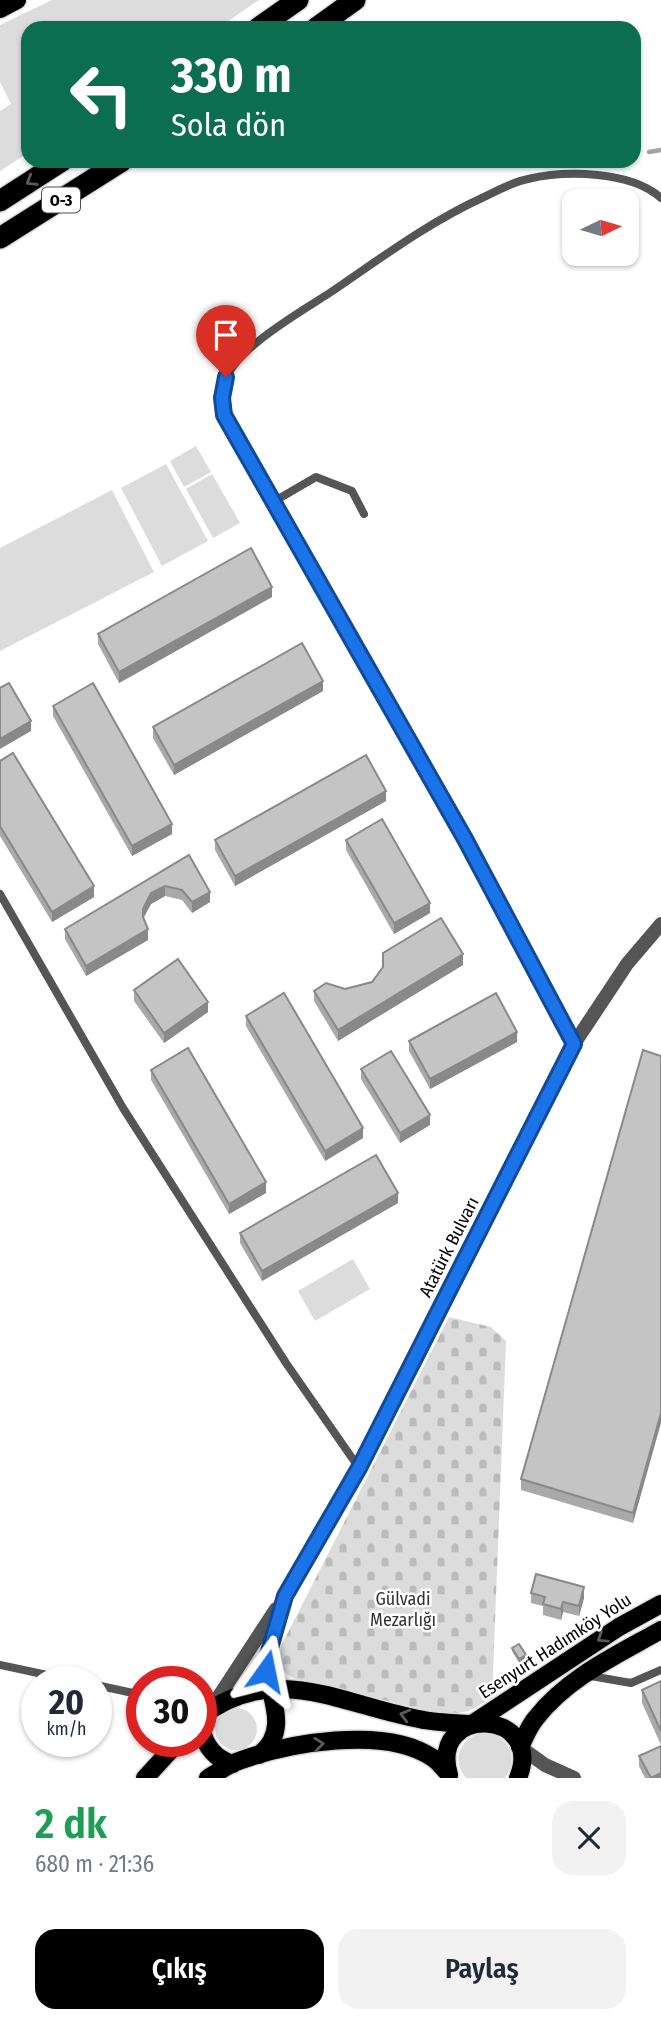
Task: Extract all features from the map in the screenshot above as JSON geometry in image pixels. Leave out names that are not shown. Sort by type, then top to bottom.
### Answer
[{"type":"highway","points":[[268,21],[298,0]]},
{"type":"highway","points":[[326,21],[355,0]]},
{"type":"highway","name":"O-3","points":[[0,201],[51,168]]},
{"type":"highway","name":"O-3","points":[[0,238],[111,168]]},
{"type":"main road","points":[[0,9],[17,0]]},
{"type":"main road","name":"Esenyurt Hadımköy Yolu","points":[[448,1776],[447,1749],[461,1730],[619,1627],[661,1604]]},
{"type":"main road","points":[[518,1778],[523,1758],[520,1747],[534,1720],[556,1695],[583,1675],[661,1630]]},
{"type":"main road","points":[[259,1755],[272,1742],[277,1728],[276,1707],[270,1687]]},
{"type":"main road","name":"Atatürk Bulvarı","points":[[217,1706],[232,1697],[270,1687],[326,1695],[424,1720],[495,1724],[506,1729],[520,1747]]},
{"type":"main road","points":[[208,1778],[233,1764],[259,1755],[345,1741],[376,1741],[419,1750],[434,1759],[448,1776]]},
{"type":"main road","points":[[217,1756],[233,1764]]},
{"type":"main road","points":[[145,1778],[164,1757]]},
{"type":"street","name":"Atatürk Bulvarı","points":[[217,1695],[285,1596],[359,1468],[574,1044],[627,964],[661,923]]},
{"type":"street","name":"Atatürk Bulvarı","points":[[270,1687],[267,1662],[285,1596]]},
{"type":"street","points":[[520,1747],[545,1765],[574,1778]]},
{"type":"lane","points":[[574,1044],[465,839],[224,415],[222,398],[226,377],[257,342],[427,227],[483,197],[527,179],[581,174],[634,183],[654,191],[661,198]]},
{"type":"lane","points":[[273,502],[316,477],[352,491],[364,514]]},
{"type":"lane","points":[[1,900],[123,1108],[286,1363],[359,1468]]},
{"type":"lane","points":[[0,1665],[21,1669]]},
{"type":"lane","points":[[583,1675],[631,1683],[661,1670]]},
{"type":"green space","points":[[52,0],[259,0],[228,21],[21,21],[21,158],[0,171],[0,111],[11,104],[0,82],[0,25]]},
{"type":"green space","points":[[196,446],[211,472],[184,487],[170,461]]},
{"type":"green space","points":[[166,464],[208,541],[162,566],[121,488]]},
{"type":"green space","points":[[212,474],[240,523],[213,538],[186,489]]},
{"type":"green space","points":[[112,490],[154,572],[0,651],[0,548]]},
{"type":"green space","points":[[353,1259],[370,1289],[315,1321],[298,1291]]},
{"type":"green space","name":"Gülvadi Mezarlığı","points":[[449,1317],[491,1327],[506,1341],[492,1698],[469,1711],[452,1714],[298,1680],[284,1671],[280,1658],[281,1646]]},
{"type":"green space","points":[[228,1710],[244,1710],[251,1714],[255,1721],[255,1737],[251,1744],[244,1748],[228,1748],[221,1744],[217,1737],[217,1721],[221,1714]]},
{"type":"green space","points":[[484,1732],[500,1738],[509,1748],[511,1762],[505,1778],[466,1778],[461,1771],[460,1750],[469,1739]]},
{"type":"building","points":[[251,548],[272,587],[119,672],[98,634]]},
{"type":"building","points":[[302,643],[323,681],[174,765],[153,727]]},
{"type":"building","points":[[9,683],[31,721],[0,739],[0,688]]},
{"type":"building","points":[[93,683],[172,824],[132,846],[53,706]]},
{"type":"building","points":[[13,753],[94,886],[52,912],[0,826],[0,761]]},
{"type":"building","points":[[366,755],[386,791],[235,876],[215,840]]},
{"type":"building","points":[[382,819],[430,903],[394,923],[346,840]]},
{"type":"building","points":[[189,855],[210,892],[192,902],[182,890],[165,886],[151,893],[143,909],[148,929],[86,966],[65,929]]},
{"type":"building","points":[[441,918],[463,954],[338,1030],[314,991],[326,983],[345,989],[372,982],[383,967],[383,953]]},
{"type":"building","points":[[178,959],[208,1002],[164,1033],[134,990]]},
{"type":"building","points":[[284,993],[363,1128],[325,1151],[246,1016]]},
{"type":"building","points":[[496,993],[517,1032],[430,1079],[409,1041]]},
{"type":"building","points":[[188,1048],[266,1182],[229,1204],[151,1070]]},
{"type":"building","points":[[643,1050],[661,1056],[661,1413],[633,1513],[521,1479]]},
{"type":"building","points":[[391,1051],[430,1115],[400,1133],[361,1069]]},
{"type":"building","points":[[376,1155],[398,1193],[262,1271],[240,1233]]},
{"type":"building","points":[[536,1574],[584,1587],[579,1606],[563,1602],[561,1609],[543,1604],[545,1597],[531,1593]]},
{"type":"building","points":[[519,1644],[526,1655],[519,1659],[512,1648]]},
{"type":"building","points":[[661,1681],[661,1731],[642,1690]]},
{"type":"building","points":[[661,1746],[661,1773],[651,1778],[639,1756]]},
{"type":"waterway","points":[[649,152],[661,150]]},
{"type":"route","points":[[226,377],[222,398],[224,415],[465,839],[574,1044],[359,1468],[285,1596],[266,1671]]}]
